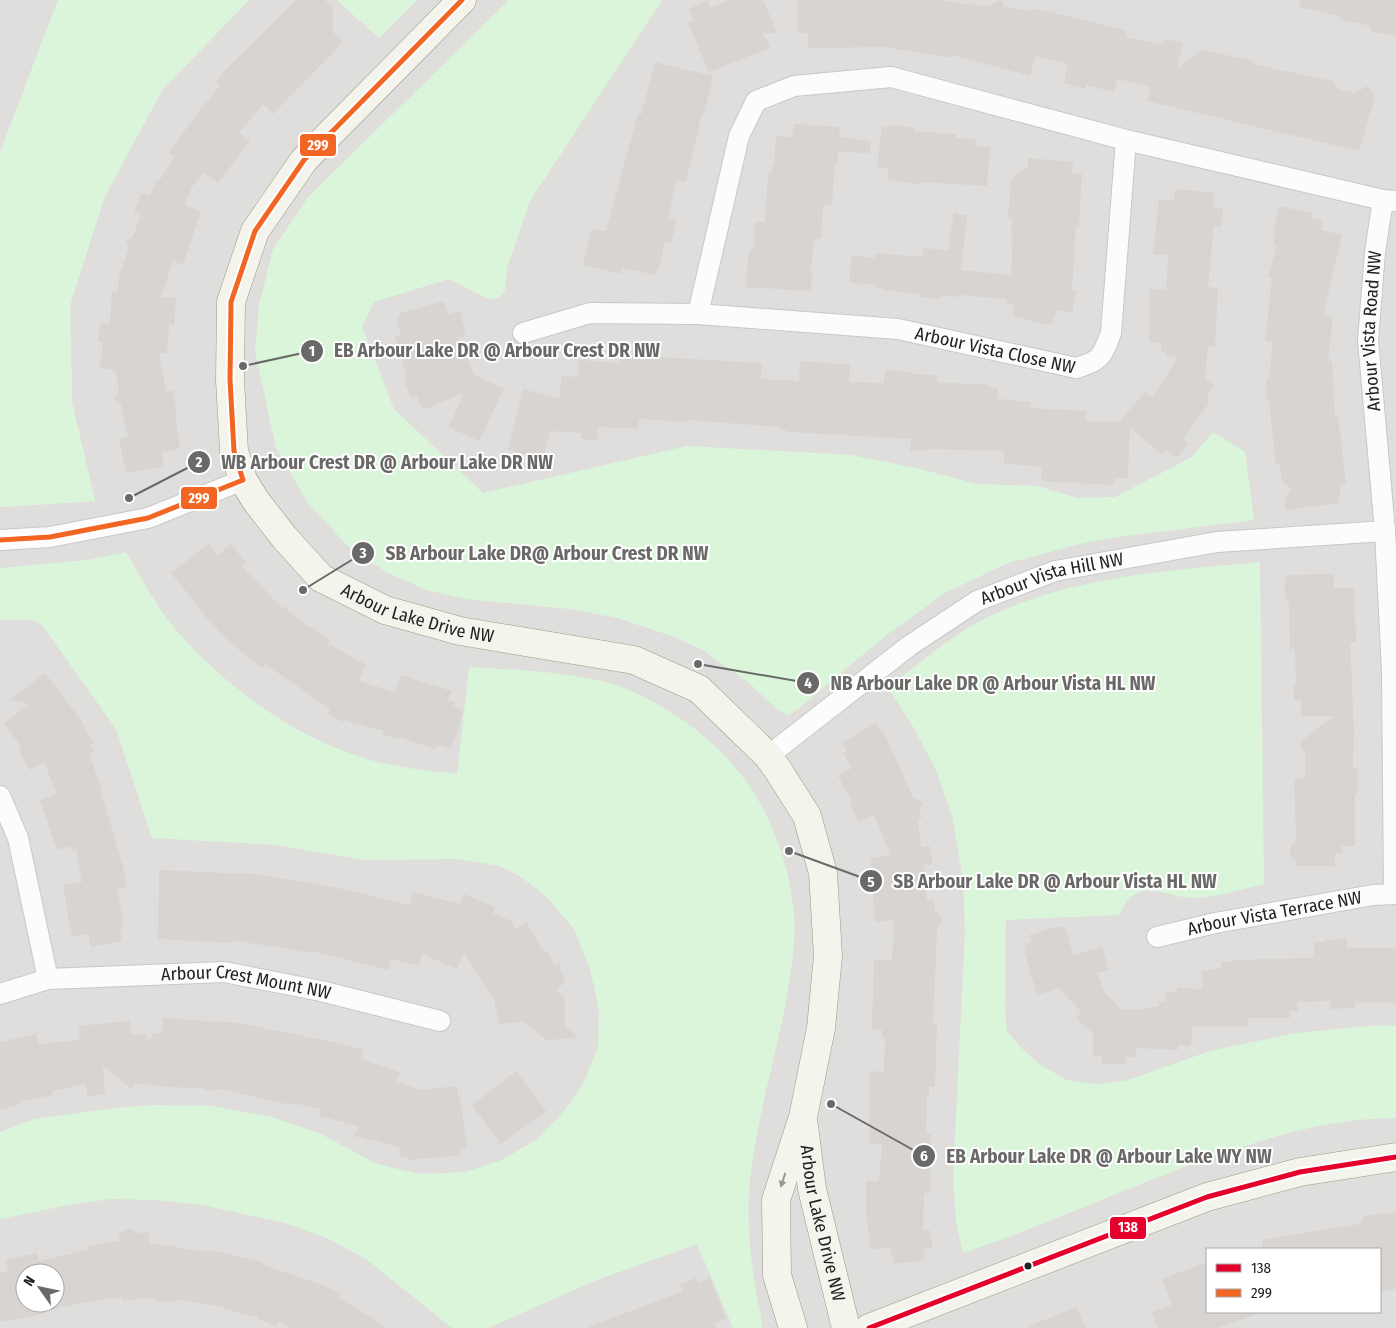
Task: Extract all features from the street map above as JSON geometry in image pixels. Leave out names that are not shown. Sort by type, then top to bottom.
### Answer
[{"type":"street","name":"Arbour Lake Drive NW","points":[[462,0],[304,160],[255,231],[231,302],[230,380],[234,451],[243,480],[256,501],[284,538],[321,578],[385,610],[460,631],[634,660],[699,689],[768,756],[807,816],[823,873],[828,956],[821,1028],[803,1117],[776,1200],[777,1275],[793,1328]]},
{"type":"street","points":[[698,314],[738,136],[756,101],[794,86],[892,77],[1126,140],[1390,201]]},
{"type":"street","name":"Arbour Vista Close NW","points":[[523,333],[590,313],[698,314],[898,329],[1076,368],[1091,364],[1103,354],[1111,333],[1126,140]]},
{"type":"street","name":"Arbour Vista Road NW","points":[[1390,201],[1375,252],[1368,340],[1385,531],[1392,671],[1395,894]]},
{"type":"street","points":[[0,540],[50,537],[148,518],[243,480]]},
{"type":"street","name":"Arbour Vista Hill NW","points":[[768,756],[909,646],[977,601],[1055,571],[1217,542],[1385,531]]},
{"type":"street","points":[[0,796],[18,838],[48,979]]},
{"type":"street","name":"Arbour Vista Terrace NW","points":[[1157,937],[1224,922],[1373,895],[1395,894]]},
{"type":"street","name":"Arbour Crest Mount NW","points":[[0,994],[48,979],[224,972],[321,992],[440,1021]]},
{"type":"street","name":"Arbour Lake Drive NW","points":[[803,1117],[812,1189],[846,1328]]},
{"type":"street","points":[[869,1328],[1207,1197],[1300,1172],[1396,1157]]},
{"type":"shaded area","points":[[0,0],[58,0],[0,153]]},
{"type":"shaded area","points":[[249,0],[337,0],[379,38],[417,0],[1396,0],[1396,1328],[0,1328],[0,507],[95,501],[72,403],[70,305],[104,198],[162,90]]},
{"type":"green space","points":[[58,0],[249,0],[162,90],[104,198],[70,305],[72,403],[95,501],[0,507],[0,153]]},
{"type":"green space","points":[[337,0],[417,0],[379,38]]},
{"type":"green space","points":[[509,0],[662,0],[530,201],[507,268],[505,292],[497,299],[486,298],[449,279],[374,302],[362,327],[394,409],[483,493],[687,446],[851,455],[920,469],[977,484],[1037,486],[1078,498],[1115,497],[1192,457],[1213,432],[1245,452],[1254,520],[1118,537],[1080,544],[1008,563],[945,593],[884,637],[797,710],[788,715],[779,711],[749,683],[703,650],[672,636],[617,618],[570,609],[466,599],[426,590],[386,572],[347,545],[308,503],[276,448],[255,351],[259,305],[273,249],[309,196]]},
{"type":"green space","points":[[126,552],[168,620],[185,640],[226,680],[249,698],[298,730],[351,754],[397,766],[457,774],[469,667],[554,673],[612,684],[632,691],[657,704],[705,737],[725,756],[758,800],[771,825],[789,881],[795,926],[786,1000],[755,1142],[749,1185],[748,1214],[750,1242],[762,1328],[733,1328],[697,1244],[597,1280],[488,1328],[452,1328],[366,1259],[329,1239],[285,1223],[202,1205],[158,1200],[111,1199],[73,1204],[0,1219],[0,1132],[34,1119],[153,1105],[212,1106],[271,1117],[319,1133],[377,1164],[420,1174],[465,1172],[502,1160],[537,1139],[565,1110],[584,1082],[598,1047],[599,1009],[590,969],[574,929],[545,895],[521,877],[500,866],[458,859],[366,860],[276,845],[152,838],[116,729],[42,625],[32,620],[0,620],[0,568],[87,560]]},
{"type":"green space","points":[[1260,562],[1264,884],[1196,898],[1144,891],[1135,894],[1127,902],[1119,915],[1006,920],[1005,1008],[1007,1031],[1022,1049],[1042,1066],[1067,1080],[1096,1084],[1125,1081],[1213,1050],[1296,1033],[1396,1025],[1396,1118],[1333,1123],[1253,1143],[963,1253],[956,1221],[953,1178],[965,932],[963,879],[952,816],[936,770],[911,723],[888,688],[940,647],[973,625],[1006,609],[1041,596],[1076,586],[1150,573]]},
{"type":"building","points":[[296,0],[325,0],[333,8],[333,32],[343,42],[273,114],[263,104],[239,133],[250,141],[218,183],[204,173],[192,187],[185,205],[201,211],[183,265],[173,261],[161,297],[176,298],[174,325],[169,325],[167,353],[159,353],[166,392],[173,390],[180,448],[162,452],[164,466],[126,473],[119,439],[128,437],[121,404],[114,399],[119,391],[115,370],[100,368],[103,342],[98,342],[100,323],[110,324],[112,291],[118,292],[119,276],[129,248],[126,240],[133,237],[141,214],[134,212],[141,193],[150,196],[156,180],[159,181],[175,157],[169,153],[195,116],[220,86],[216,82],[222,73]]},
{"type":"building","points":[[730,0],[763,0],[777,33],[763,33],[770,48],[709,72],[688,23],[694,21],[689,9],[707,1],[710,8]]},
{"type":"building","points":[[797,0],[940,0],[988,7],[1001,0],[1004,6],[1030,11],[1031,8],[1127,31],[1125,37],[1164,45],[1165,39],[1183,43],[1177,68],[1203,50],[1254,61],[1253,64],[1332,81],[1338,89],[1355,93],[1367,86],[1375,97],[1359,151],[1147,101],[1150,87],[1118,79],[1114,92],[1086,85],[1086,89],[1064,83],[1068,64],[1035,56],[1030,76],[953,55],[952,58],[883,47],[808,48],[808,33],[798,33]]},
{"type":"building","points":[[1300,0],[1396,0],[1396,37],[1370,31],[1371,26],[1342,20],[1340,16],[1299,7]]},
{"type":"building","points":[[655,62],[713,76],[704,114],[702,113],[686,182],[677,180],[668,218],[677,220],[671,243],[665,241],[656,275],[622,268],[621,274],[583,265],[592,229],[606,231],[638,114],[641,115]]},
{"type":"building","points":[[794,124],[840,127],[839,137],[871,141],[870,153],[838,152],[838,163],[835,163],[832,205],[823,205],[821,239],[814,239],[810,273],[812,273],[811,291],[746,287],[748,259],[751,249],[754,250],[755,222],[765,222],[768,173],[772,173],[772,164],[774,164],[776,136],[792,137]]},
{"type":"building","points":[[892,125],[914,128],[914,131],[956,134],[956,138],[976,139],[975,146],[990,147],[987,186],[921,182],[921,184],[887,180],[889,169],[877,167],[882,126],[892,127]]},
{"type":"building","points":[[1028,158],[1073,162],[1072,173],[1082,174],[1079,226],[1076,226],[1072,290],[1077,291],[1072,313],[1057,310],[1052,324],[1049,325],[1013,316],[1015,305],[1006,303],[1007,299],[960,295],[959,297],[941,295],[941,299],[920,297],[920,294],[883,290],[883,288],[873,287],[874,285],[849,282],[852,255],[875,258],[875,253],[923,257],[923,248],[948,250],[954,213],[967,215],[961,270],[1011,275],[1013,234],[1011,234],[1012,218],[1008,217],[1011,180],[1028,166]]},
{"type":"building","points":[[1175,189],[1214,193],[1213,207],[1223,208],[1221,227],[1214,226],[1208,287],[1218,288],[1215,346],[1208,346],[1205,380],[1214,385],[1207,396],[1209,403],[1183,439],[1189,444],[1176,458],[1166,450],[1162,455],[1130,427],[1128,478],[1114,478],[1114,485],[1041,481],[1042,467],[1004,463],[1004,451],[928,449],[928,451],[910,451],[911,439],[788,432],[779,430],[779,427],[687,420],[687,422],[639,419],[638,429],[598,427],[597,440],[581,439],[581,433],[550,431],[543,459],[508,450],[523,389],[560,399],[561,376],[578,377],[579,360],[620,363],[620,355],[762,363],[761,379],[799,381],[800,361],[850,365],[849,382],[884,383],[885,370],[938,375],[937,382],[989,385],[989,387],[998,388],[998,399],[1031,402],[1030,408],[1086,411],[1085,421],[1119,422],[1145,392],[1152,398],[1178,357],[1165,356],[1166,351],[1161,351],[1162,343],[1149,342],[1150,289],[1166,290],[1168,255],[1153,254],[1159,199],[1174,201]]},
{"type":"building","points":[[1279,206],[1312,213],[1311,218],[1323,221],[1321,230],[1342,235],[1323,316],[1333,317],[1328,361],[1332,361],[1335,415],[1338,415],[1346,484],[1340,485],[1339,503],[1286,510],[1285,498],[1291,489],[1282,481],[1280,465],[1276,465],[1269,400],[1267,400],[1266,379],[1269,379],[1273,342],[1265,341],[1272,278],[1268,277],[1277,246],[1273,245],[1275,234],[1273,234]]},
{"type":"building","points":[[444,301],[448,314],[460,311],[466,336],[458,338],[474,375],[504,389],[479,441],[449,427],[464,393],[423,410],[417,396],[411,398],[404,380],[407,378],[395,336],[401,335],[397,320],[401,313]]},
{"type":"building","points":[[209,543],[218,555],[231,544],[246,563],[242,566],[282,608],[283,606],[310,628],[330,640],[328,644],[366,665],[358,681],[395,692],[401,675],[452,691],[448,700],[455,702],[453,706],[463,710],[457,734],[450,749],[437,745],[436,749],[382,734],[383,731],[344,720],[343,722],[328,714],[330,709],[265,664],[262,668],[227,640],[171,573]]},
{"type":"building","points":[[1334,574],[1334,588],[1354,588],[1356,642],[1350,642],[1354,731],[1353,768],[1357,768],[1358,776],[1357,794],[1355,794],[1355,846],[1341,846],[1342,853],[1335,853],[1335,866],[1296,866],[1296,861],[1290,855],[1290,847],[1296,841],[1294,778],[1305,779],[1305,752],[1301,749],[1301,741],[1333,716],[1301,716],[1301,700],[1294,700],[1294,686],[1296,683],[1295,649],[1290,649],[1289,604],[1284,594],[1286,575]]},
{"type":"building","points":[[45,673],[81,720],[93,743],[90,745],[93,752],[89,754],[102,791],[127,887],[117,889],[124,926],[120,927],[122,941],[91,947],[88,934],[72,937],[63,885],[82,882],[76,849],[71,850],[71,846],[57,850],[40,800],[57,794],[44,762],[30,770],[19,750],[22,748],[4,723],[29,704],[10,700]]},
{"type":"building","points":[[876,723],[881,732],[883,731],[913,798],[923,802],[919,811],[922,818],[918,819],[921,847],[930,846],[932,864],[923,865],[927,901],[934,900],[935,911],[941,916],[941,924],[937,928],[933,1024],[937,1024],[935,1087],[929,1087],[929,1096],[927,1096],[926,1134],[931,1134],[930,1193],[924,1193],[923,1231],[930,1230],[933,1248],[924,1249],[925,1260],[894,1264],[890,1247],[871,1250],[866,1213],[866,1181],[879,1181],[882,1144],[869,1143],[870,1071],[884,1072],[885,1038],[882,1038],[882,1030],[872,1029],[874,960],[892,960],[894,920],[875,922],[870,858],[891,855],[874,815],[858,822],[850,802],[852,802],[838,776],[852,768],[843,753],[847,751],[842,743]]},
{"type":"building","points":[[159,870],[246,873],[320,884],[410,905],[413,892],[460,904],[464,894],[495,907],[493,914],[511,921],[515,929],[527,923],[542,950],[547,952],[555,965],[560,962],[564,982],[557,991],[565,998],[565,1027],[579,1038],[546,1040],[524,1022],[499,1024],[494,1000],[464,953],[457,969],[422,954],[419,966],[391,959],[388,970],[311,951],[311,953],[232,940],[232,943],[158,939]]},
{"type":"building","points":[[1060,926],[1066,929],[1073,955],[1102,947],[1109,970],[1097,973],[1104,992],[1120,1009],[1159,1007],[1159,1001],[1165,1002],[1166,992],[1177,992],[1177,988],[1203,989],[1202,971],[1222,968],[1221,962],[1314,958],[1314,942],[1347,939],[1347,948],[1396,948],[1396,1003],[1355,1003],[1355,1008],[1330,1009],[1330,1001],[1297,1002],[1298,1011],[1289,1011],[1290,1018],[1248,1018],[1248,1026],[1192,1027],[1191,1046],[1178,1045],[1178,1050],[1136,1048],[1136,1057],[1126,1057],[1126,1064],[1102,1064],[1102,1056],[1093,1056],[1093,1033],[1076,1018],[1082,1012],[1059,988],[1037,995],[1024,950],[1027,949],[1025,944],[1032,942],[1029,935]]},
{"type":"building","points":[[163,1018],[239,1023],[338,1043],[363,1050],[361,1059],[400,1072],[396,1082],[421,1090],[457,1086],[467,1148],[461,1149],[461,1155],[408,1160],[408,1157],[401,1157],[400,1148],[355,1136],[359,1126],[319,1116],[321,1109],[293,1103],[291,1105],[225,1090],[213,1089],[211,1091],[201,1088],[167,1087],[136,1083],[131,1089],[103,1065],[105,1094],[87,1096],[86,1084],[52,1091],[53,1095],[20,1101],[21,1104],[0,1110],[0,1042],[36,1034],[39,1044],[80,1040],[78,1026],[130,1021],[131,1035],[146,1034],[147,1040],[152,1039],[152,1034],[162,1033]]},
{"type":"building","points":[[516,1071],[546,1111],[501,1144],[472,1105]]},
{"type":"building","points":[[1396,1212],[1396,1289],[1381,1291],[1381,1248],[1263,1248],[1262,1240],[1360,1224],[1365,1216]]},
{"type":"building","points":[[132,1229],[136,1233],[149,1232],[149,1244],[175,1246],[207,1252],[207,1250],[262,1262],[264,1265],[340,1293],[338,1298],[371,1317],[384,1328],[292,1328],[278,1322],[276,1326],[257,1319],[258,1317],[224,1309],[224,1307],[176,1299],[176,1302],[155,1301],[155,1298],[122,1300],[122,1297],[65,1307],[65,1263],[15,1263],[15,1313],[42,1314],[0,1322],[0,1273],[8,1271],[6,1260],[37,1253],[39,1261],[88,1250],[87,1246],[119,1241],[119,1236],[124,1230]]},
{"type":"building","points":[[1206,1262],[1206,1313],[1258,1314],[1218,1328],[1158,1328],[1152,1312],[1172,1305],[1162,1279]]},
{"type":"building","points":[[696,1278],[698,1283],[710,1278],[726,1318],[715,1323],[717,1328],[589,1328],[683,1291],[680,1284]]},
{"type":"building","points":[[1077,1307],[1085,1328],[1029,1328],[1029,1326]]},
{"type":"transit line","name":"299","points":[[0,540],[50,537],[148,518],[243,480],[234,451],[230,380],[231,302],[255,231],[304,160],[462,0]]},
{"type":"transit line","name":"138","points":[[869,1328],[1207,1197],[1300,1172],[1396,1157]]},
{"type":"place","name":"EB Arbour Lake DR @ Arbour Crest DR NW","points":[[243,366]]},
{"type":"place","name":"WB Arbour Crest DR @ Arbour Lake DR NW","points":[[129,498]]},
{"type":"place","name":"SB Arbour Lake DR@ Arbour Crest DR NW","points":[[303,590]]},
{"type":"place","name":"NB Arbour Lake DR @ Arbour Vista HL NW","points":[[698,664]]},
{"type":"place","name":"SB Arbour Lake DR @ Arbour Vista HL NW","points":[[789,851]]},
{"type":"place","name":"EB Arbour Lake DR @ Arbour Lake WY NW","points":[[831,1104]]}]
